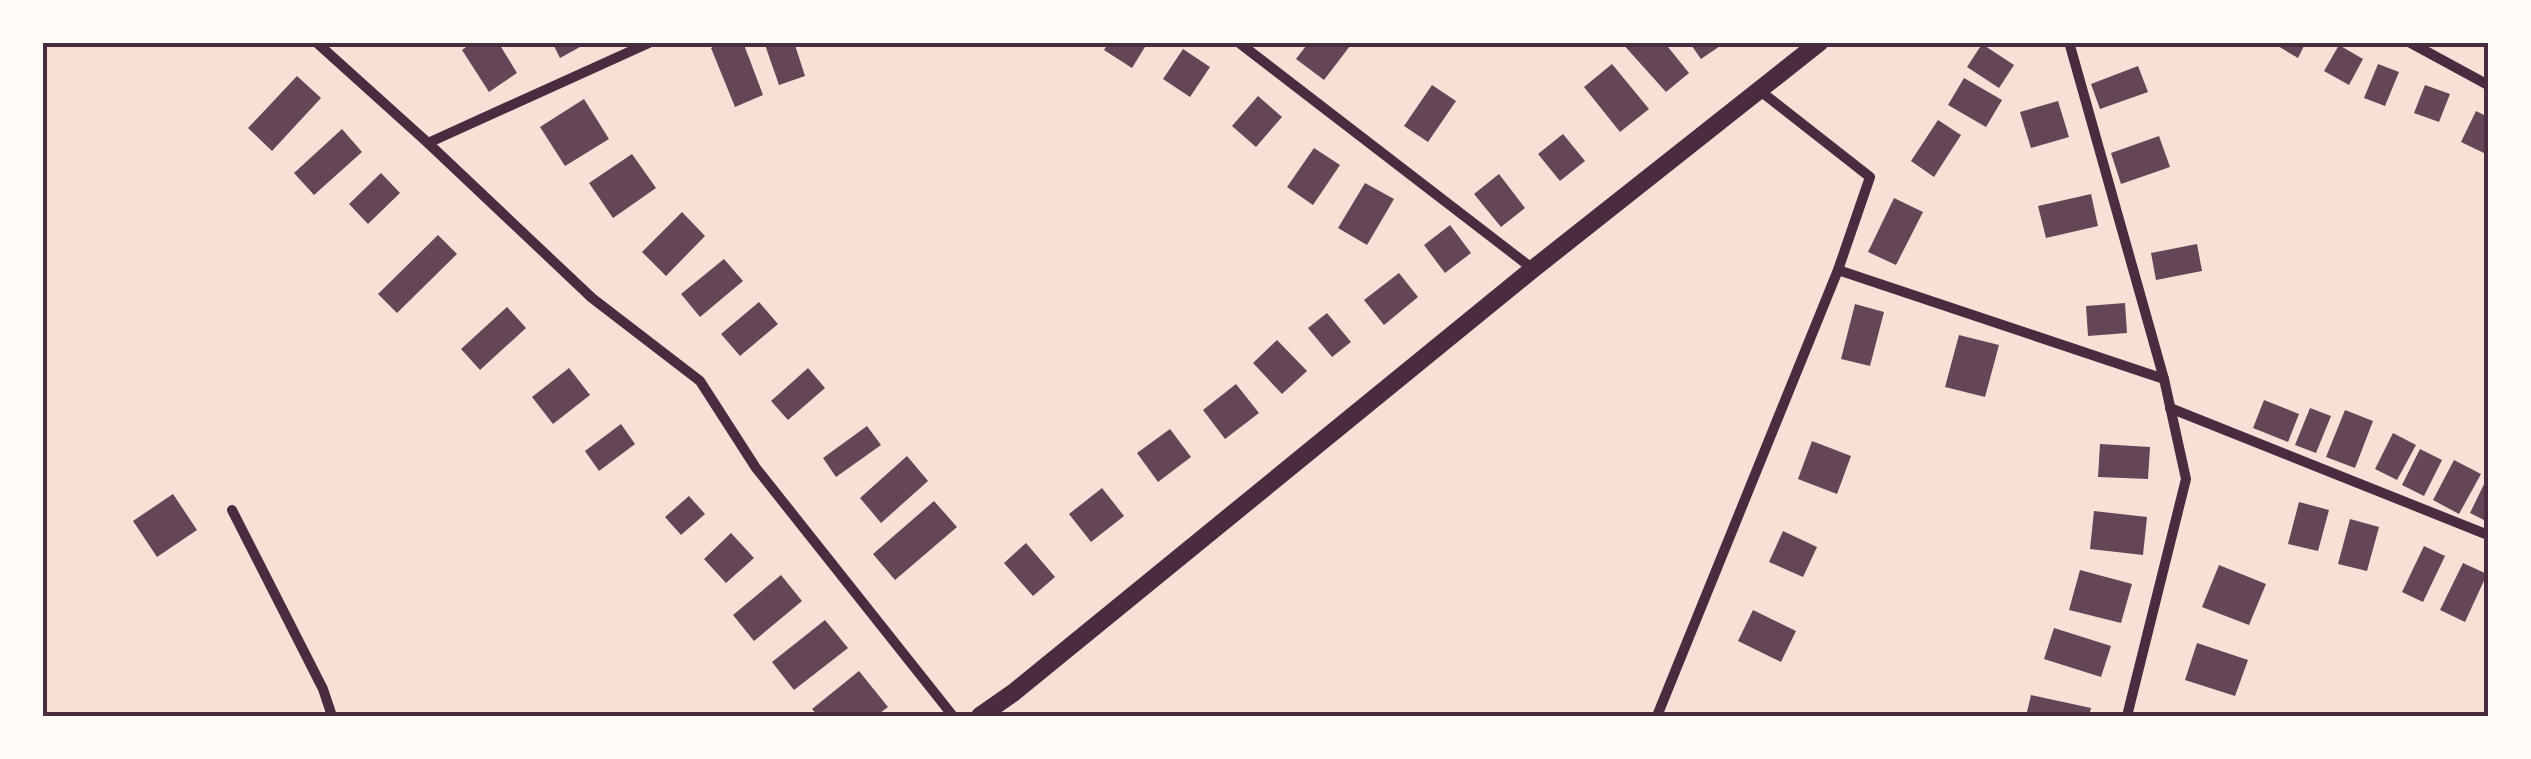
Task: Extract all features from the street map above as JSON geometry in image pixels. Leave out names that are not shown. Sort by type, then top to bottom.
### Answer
[{"type":"street","points":[[316,42],[592,298],[700,381],[756,468],[953,716]]},
{"type":"street","points":[[428,143],[651,42]]},
{"type":"street","points":[[1238,42],[1533,269]]},
{"type":"street","points":[[980,716],[1820,42]]},
{"type":"street","points":[[2069,42],[2164,378],[2186,479],[2126,716]]},
{"type":"street","points":[[2409,42],[2488,86]]},
{"type":"street","points":[[1657,716],[1838,270],[1870,176],[1760,90]]},
{"type":"street","points":[[1838,270],[2164,378]]},
{"type":"street","points":[[2170,408],[2488,535]]},
{"type":"street","points":[[232,510],[323,689],[332,716]]},
{"type":"building","points":[[473,42],[498,42],[517,73],[489,92],[462,50]]},
{"type":"building","points":[[552,42],[589,42],[560,58]]},
{"type":"building","points":[[723,42],[743,42],[763,95],[735,107],[711,48]]},
{"type":"building","points":[[764,42],[794,42],[805,76],[779,85]]},
{"type":"building","points":[[1109,42],[1148,42],[1132,68],[1104,50]]},
{"type":"building","points":[[1309,42],[1353,42],[1324,80],[1296,59]]},
{"type":"building","points":[[1621,42],[1664,42],[1689,73],[1666,92]]},
{"type":"building","points":[[1689,42],[1726,42],[1701,59]]},
{"type":"building","points":[[2271,42],[2306,42],[2298,58]]},
{"type":"building","points":[[1982,44],[2014,65],[1999,88],[1967,67]]},
{"type":"building","points":[[2339,45],[2363,59],[2349,85],[2324,71]]},
{"type":"building","points":[[1183,49],[1210,67],[1190,97],[1163,79]]},
{"type":"building","points":[[1612,64],[1649,109],[1620,132],[1584,87]]},
{"type":"building","points":[[2378,64],[2399,72],[2385,106],[2364,98]]},
{"type":"building","points":[[2138,66],[2148,92],[2100,109],[2091,84]]},
{"type":"building","points":[[297,76],[321,98],[272,151],[248,128]]},
{"type":"building","points":[[1964,78],[2002,100],[1986,127],[1948,105]]},
{"type":"building","points":[[1432,85],[1456,101],[1428,142],[1404,126]]},
{"type":"building","points":[[2425,85],[2450,94],[2439,122],[2414,113]]},
{"type":"building","points":[[1258,96],[1282,117],[1256,147],[1232,126]]},
{"type":"building","points":[[584,99],[609,139],[565,166],[540,127]]},
{"type":"building","points":[[2058,101],[2069,137],[2031,148],[2020,112]]},
{"type":"building","points":[[2476,111],[2488,117],[2486,154],[2461,142]]},
{"type":"building","points":[[1938,120],[1961,135],[1934,177],[1911,161]]},
{"type":"building","points":[[342,129],[362,152],[314,195],[294,173]]},
{"type":"building","points":[[1563,134],[1585,161],[1560,181],[1538,154]]},
{"type":"building","points":[[2159,136],[2170,167],[2121,184],[2111,153]]},
{"type":"building","points":[[1314,148],[1340,165],[1313,205],[1287,187]]},
{"type":"building","points":[[632,154],[656,188],[613,218],[589,183]]},
{"type":"building","points":[[381,173],[400,193],[368,224],[349,204]]},
{"type":"building","points":[[1499,174],[1525,208],[1501,227],[1474,194]]},
{"type":"building","points":[[1365,183],[1394,199],[1367,245],[1338,228]]},
{"type":"building","points":[[2091,194],[2098,226],[2046,238],[2038,206]]},
{"type":"building","points":[[1894,198],[1923,212],[1896,265],[1868,252]]},
{"type":"building","points":[[682,212],[705,236],[666,276],[642,252]]},
{"type":"building","points":[[1450,225],[1471,253],[1445,273],[1424,245]]},
{"type":"building","points":[[438,235],[457,254],[397,313],[378,294]]},
{"type":"building","points":[[2197,244],[2202,271],[2156,280],[2151,253]]},
{"type":"building","points":[[724,259],[743,281],[700,317],[681,294]]},
{"type":"building","points":[[1399,273],[1418,297],[1384,325],[1364,300]]},
{"type":"building","points":[[759,302],[778,324],[740,356],[721,334]]},
{"type":"building","points":[[2125,303],[2127,333],[2088,336],[2086,306]]},
{"type":"building","points":[[1855,304],[1884,312],[1870,366],[1841,359]]},
{"type":"building","points":[[507,307],[526,328],[480,370],[461,349]]},
{"type":"building","points":[[1327,313],[1351,342],[1332,357],[1308,328]]},
{"type":"building","points":[[1959,335],[1999,345],[1985,397],[1945,387]]},
{"type":"building","points":[[1277,340],[1307,371],[1282,394],[1253,363]]},
{"type":"building","points":[[569,368],[590,395],[553,424],[532,397]]},
{"type":"building","points":[[808,368],[825,388],[788,420],[771,401]]},
{"type":"building","points":[[1236,384],[1259,413],[1225,439],[1203,410]]},
{"type":"building","points":[[2264,400],[2299,414],[2288,442],[2253,428]]},
{"type":"building","points":[[2310,408],[2331,416],[2316,453],[2295,445]]},
{"type":"building","points":[[2345,410],[2373,421],[2355,468],[2326,457]]},
{"type":"building","points":[[621,424],[635,444],[599,471],[585,451]]},
{"type":"building","points":[[867,426],[881,445],[836,477],[823,458]]},
{"type":"building","points":[[1170,429],[1191,457],[1158,482],[1137,453]]},
{"type":"building","points":[[2393,433],[2416,445],[2397,480],[2375,469]]},
{"type":"building","points":[[1812,441],[1851,456],[1837,494],[1798,479]]},
{"type":"building","points":[[2100,444],[2150,447],[2148,479],[2098,477]]},
{"type":"building","points":[[2420,449],[2442,460],[2424,496],[2402,485]]},
{"type":"building","points":[[907,456],[928,481],[881,523],[860,498]]},
{"type":"building","points":[[2454,460],[2481,474],[2459,514],[2433,500]]},
{"type":"building","points":[[2488,476],[2488,522],[2470,513]]},
{"type":"building","points":[[1102,488],[1124,516],[1091,542],[1069,514]]},
{"type":"building","points":[[173,494],[197,530],[157,557],[133,521]]},
{"type":"building","points":[[689,496],[705,514],[681,535],[665,517]]},
{"type":"building","points":[[934,501],[957,527],[895,580],[873,554]]},
{"type":"building","points":[[2299,502],[2329,510],[2318,551],[2288,544]]},
{"type":"building","points":[[2094,511],[2147,517],[2143,555],[2090,549]]},
{"type":"building","points":[[2350,519],[2379,527],[2367,571],[2338,564]]},
{"type":"building","points":[[1783,531],[1817,547],[1803,577],[1769,562]]},
{"type":"building","points":[[731,533],[754,558],[726,583],[704,559]]},
{"type":"building","points":[[1026,543],[1055,577],[1033,596],[1004,563]]},
{"type":"building","points":[[2424,546],[2445,556],[2423,602],[2402,592]]},
{"type":"building","points":[[2463,563],[2487,574],[2465,622],[2440,610]]},
{"type":"building","points":[[2219,565],[2266,584],[2249,625],[2202,607]]},
{"type":"building","points":[[2080,570],[2132,584],[2121,623],[2069,610]]},
{"type":"building","points":[[781,575],[802,601],[754,641],[733,615]]},
{"type":"building","points":[[1753,610],[1796,631],[1781,662],[1738,641]]},
{"type":"building","points":[[825,620],[848,648],[794,690],[772,662]]},
{"type":"building","points":[[2054,628],[2111,646],[2101,677],[2044,659]]},
{"type":"building","points":[[2197,643],[2248,660],[2235,696],[2185,680]]},
{"type":"building","points":[[859,671],[888,707],[876,716],[818,716],[812,709]]},
{"type":"building","points":[[2031,695],[2091,708],[2089,716],[2026,716]]}]
